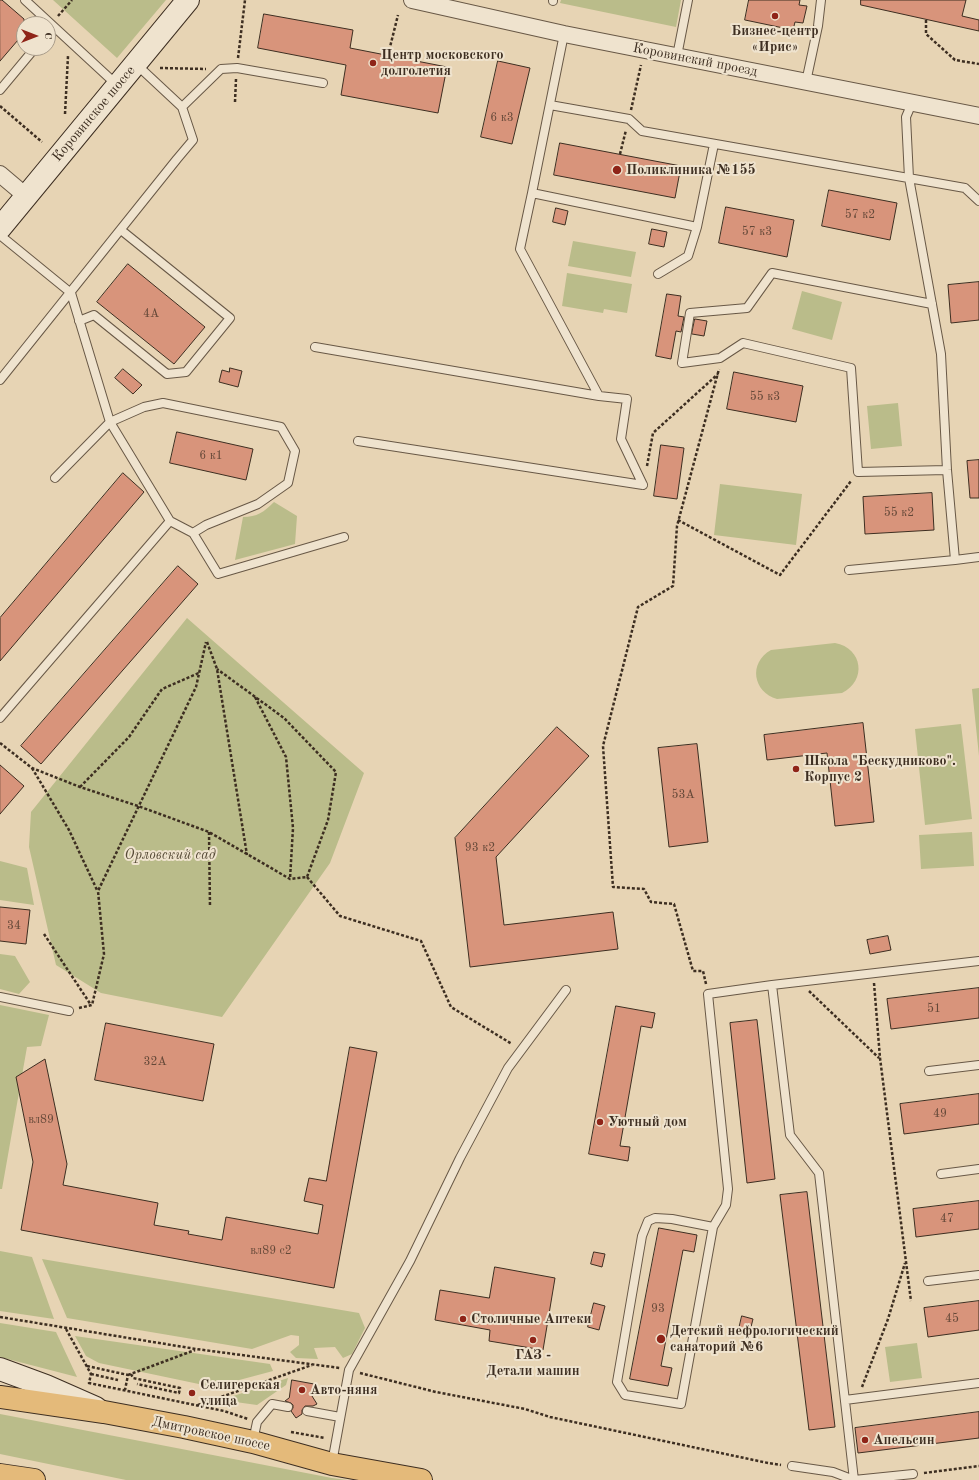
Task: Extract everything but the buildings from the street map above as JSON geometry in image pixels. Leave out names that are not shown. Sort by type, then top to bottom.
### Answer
[{"type":"main road","name":"Коровинское шоссе","points":[[0,228],[188,0]]},
{"type":"main road","points":[[0,1369],[46,1386],[104,1412]]},
{"type":"main road","name":"Дмитровское шоссе","points":[[0,1397],[104,1412],[253,1442],[332,1464],[421,1480]]},
{"type":"main road","points":[[0,1475],[34,1480]]},
{"type":"street","name":"Коровинский проезд","points":[[412,0],[564,34],[979,116]]},
{"type":"street","points":[[0,174],[26,196]]},
{"type":"lane","points":[[25,0],[40,16]]},
{"type":"lane","points":[[677,56],[688,0]]},
{"type":"lane","points":[[806,82],[818,26],[821,0]]},
{"type":"lane","points":[[56,32],[69,41],[117,85]]},
{"type":"lane","points":[[564,34],[520,249],[599,396]]},
{"type":"lane","points":[[0,90],[29,56]]},
{"type":"lane","points":[[0,380],[177,159],[194,140],[182,107],[135,64]]},
{"type":"lane","points":[[182,107],[221,69],[237,68],[323,84]]},
{"type":"lane","points":[[912,103],[906,117],[909,178],[941,354],[947,470],[955,560]]},
{"type":"lane","points":[[550,105],[629,119],[642,131],[964,188],[979,201]]},
{"type":"lane","points":[[658,274],[688,256],[697,227],[714,144]]},
{"type":"lane","points":[[532,193],[697,227]]},
{"type":"lane","points":[[79,321],[94,315],[167,374],[186,372],[230,318],[121,230]]},
{"type":"lane","points":[[0,235],[71,293],[110,422],[170,520],[193,533],[218,574],[344,537]]},
{"type":"lane","points":[[932,304],[772,273],[747,308],[690,313],[682,363],[720,358],[743,343],[851,368],[858,472],[947,470]]},
{"type":"lane","points":[[315,347],[599,396],[628,399],[621,439],[643,485]]},
{"type":"lane","points":[[55,478],[110,422],[144,407],[163,403],[281,427],[295,451],[288,483],[258,504],[206,525],[193,533]]},
{"type":"lane","points":[[358,441],[643,485]]},
{"type":"lane","points":[[0,718],[170,520]]},
{"type":"lane","points":[[849,570],[979,557]]},
{"type":"lane","points":[[713,1227],[666,1218],[655,1218],[648,1221],[642,1236],[616,1382],[625,1395],[681,1404],[713,1227],[726,1205],[728,1189],[708,994],[873,972],[979,961]]},
{"type":"lane","points":[[772,985],[790,1135],[819,1173],[854,1480]]},
{"type":"lane","points":[[332,1464],[349,1370],[410,1261],[460,1158],[508,1068],[566,990]]},
{"type":"lane","points":[[0,997],[69,1011]]},
{"type":"lane","points":[[929,1071],[979,1065]]},
{"type":"lane","points":[[941,1174],[979,1169]]},
{"type":"lane","points":[[928,1281],[979,1275]]},
{"type":"lane","points":[[845,1400],[979,1383]]},
{"type":"lane","points":[[253,1442],[257,1422],[272,1404],[288,1408]]},
{"type":"lane","points":[[307,1411],[340,1417]]},
{"type":"lane","points":[[792,1466],[833,1472],[854,1480],[913,1474]]},
{"type":"path","points":[[56,21],[72,0]]},
{"type":"path","points":[[235,102],[244,0]]},
{"type":"path","points":[[388,55],[398,15]]},
{"type":"path","points":[[926,20],[926,34],[955,60],[979,64]]},
{"type":"path","points":[[65,114],[69,41]]},
{"type":"path","points":[[160,68],[221,69]]},
{"type":"path","points":[[0,106],[42,142]]},
{"type":"path","points":[[708,994],[703,971],[693,971],[674,904],[651,902],[644,889],[613,887],[603,746],[638,607],[673,586],[678,520],[718,374],[720,358]]},
{"type":"path","points":[[643,485],[653,433],[718,374]]},
{"type":"path","points":[[678,520],[780,575],[858,472]]},
{"type":"path","points":[[98,891],[196,687],[206,642],[217,669],[247,855]]},
{"type":"path","points":[[217,669],[284,718],[336,772],[328,820],[307,877]]},
{"type":"path","points":[[80,787],[129,737],[162,689],[199,673]]},
{"type":"path","points":[[255,697],[286,757],[293,828],[290,879]]},
{"type":"path","points":[[0,744],[32,768],[80,787],[209,832],[290,879],[307,877]]},
{"type":"path","points":[[32,768],[69,830],[98,891],[104,954],[92,1005]]},
{"type":"path","points":[[209,832],[210,906]]},
{"type":"path","points":[[307,877],[340,916],[421,941],[451,1007],[521,1050]]},
{"type":"path","points":[[44,934],[92,1005]]},
{"type":"path","points":[[873,972],[880,1058],[911,1300]]},
{"type":"path","points":[[799,982],[880,1058]]},
{"type":"path","points":[[69,1011],[92,1005]]},
{"type":"path","points":[[857,1398],[888,1319],[906,1261]]},
{"type":"path","points":[[0,1317],[66,1329],[196,1349],[349,1370],[436,1392],[525,1409],[558,1418],[768,1463],[792,1466]]},
{"type":"path","points":[[66,1329],[90,1374],[89,1383],[198,1405],[314,1364]]},
{"type":"path","points":[[86,1366],[129,1374],[196,1349]]},
{"type":"path","points":[[90,1374],[118,1380]]},
{"type":"path","points":[[129,1374],[133,1378],[180,1388],[179,1393],[137,1384]]},
{"type":"path","points":[[125,1390],[129,1374]]},
{"type":"path","points":[[913,1474],[979,1466]]},
{"type":"green space","points":[[53,0],[166,0],[117,58]]},
{"type":"green space","points":[[561,0],[681,0],[676,27],[560,3]]},
{"type":"green space","points":[[573,241],[636,252],[631,277],[568,266]]},
{"type":"green space","points":[[567,273],[632,284],[627,313],[604,309],[603,313],[562,306]]},
{"type":"green space","points":[[802,291],[842,302],[832,340],[792,329]]},
{"type":"green space","points":[[898,403],[902,446],[871,449],[867,406]]},
{"type":"green space","points":[[720,484],[802,494],[796,545],[714,535]]},
{"type":"green space","points":[[274,502],[297,516],[295,544],[235,560],[243,517],[260,513]]},
{"type":"green space","name":"Орловский сад","points":[[187,618],[364,773],[330,863],[222,1017],[101,993],[56,965],[29,847],[31,812]]},
{"type":"green space","points":[[835,643],[844,646],[851,651],[856,658],[858,665],[858,673],[855,681],[850,688],[842,693],[777,699],[769,695],[758,684],[756,669],[759,662],[771,650]]},
{"type":"green space","points":[[979,688],[979,756],[972,689]]},
{"type":"green space","points":[[961,724],[972,819],[925,825],[915,729]]},
{"type":"green space","points":[[972,832],[974,866],[921,869],[919,835]]},
{"type":"green space","points":[[0,861],[27,868],[34,905],[0,900]]},
{"type":"green space","points":[[0,954],[15,956],[30,982],[19,994],[0,989]]},
{"type":"green space","points":[[0,1005],[49,1015],[41,1046],[27,1047],[2,1189],[0,1189]]},
{"type":"green space","points":[[0,1251],[32,1257],[54,1319],[0,1311]]},
{"type":"green space","points":[[42,1259],[359,1313],[365,1328],[352,1354],[343,1358],[335,1347],[314,1348],[318,1359],[296,1358],[290,1352],[299,1345],[299,1336],[291,1335],[252,1349],[67,1318]]},
{"type":"green space","points":[[0,1323],[56,1332],[77,1377],[0,1357]]},
{"type":"green space","points":[[75,1336],[270,1364],[273,1371],[213,1387],[99,1363],[86,1356]]},
{"type":"green space","points":[[917,1343],[922,1378],[890,1382],[885,1347]]},
{"type":"green space","points":[[288,1378],[286,1385],[257,1405],[221,1400]]},
{"type":"green space","points":[[0,1414],[347,1480],[126,1480],[0,1454]]},
{"type":"place","name":"Бизнес-центр «Ирис»","points":[[775,16]]},
{"type":"place","name":"Центр московского долголетия","points":[[373,63]]},
{"type":"place","name":"Поликлиника №155","points":[[617,170]]},
{"type":"place","name":"Школа \"Бескудниково\". Корпус 2","points":[[796,769]]},
{"type":"place","name":"Уютный дом","points":[[600,1122]]},
{"type":"place","name":"Столичные Аптеки","points":[[463,1319]]},
{"type":"place","name":"Детский нефрологический санаторий №6","points":[[661,1339]]},
{"type":"place","name":"ГАЗ - Детали машин","points":[[533,1340]]},
{"type":"place","name":"Авто-няня","points":[[302,1390]]},
{"type":"place","name":"Селигерская улица","points":[[192,1393]]},
{"type":"place","name":"Апельсин","points":[[865,1440]]}]
